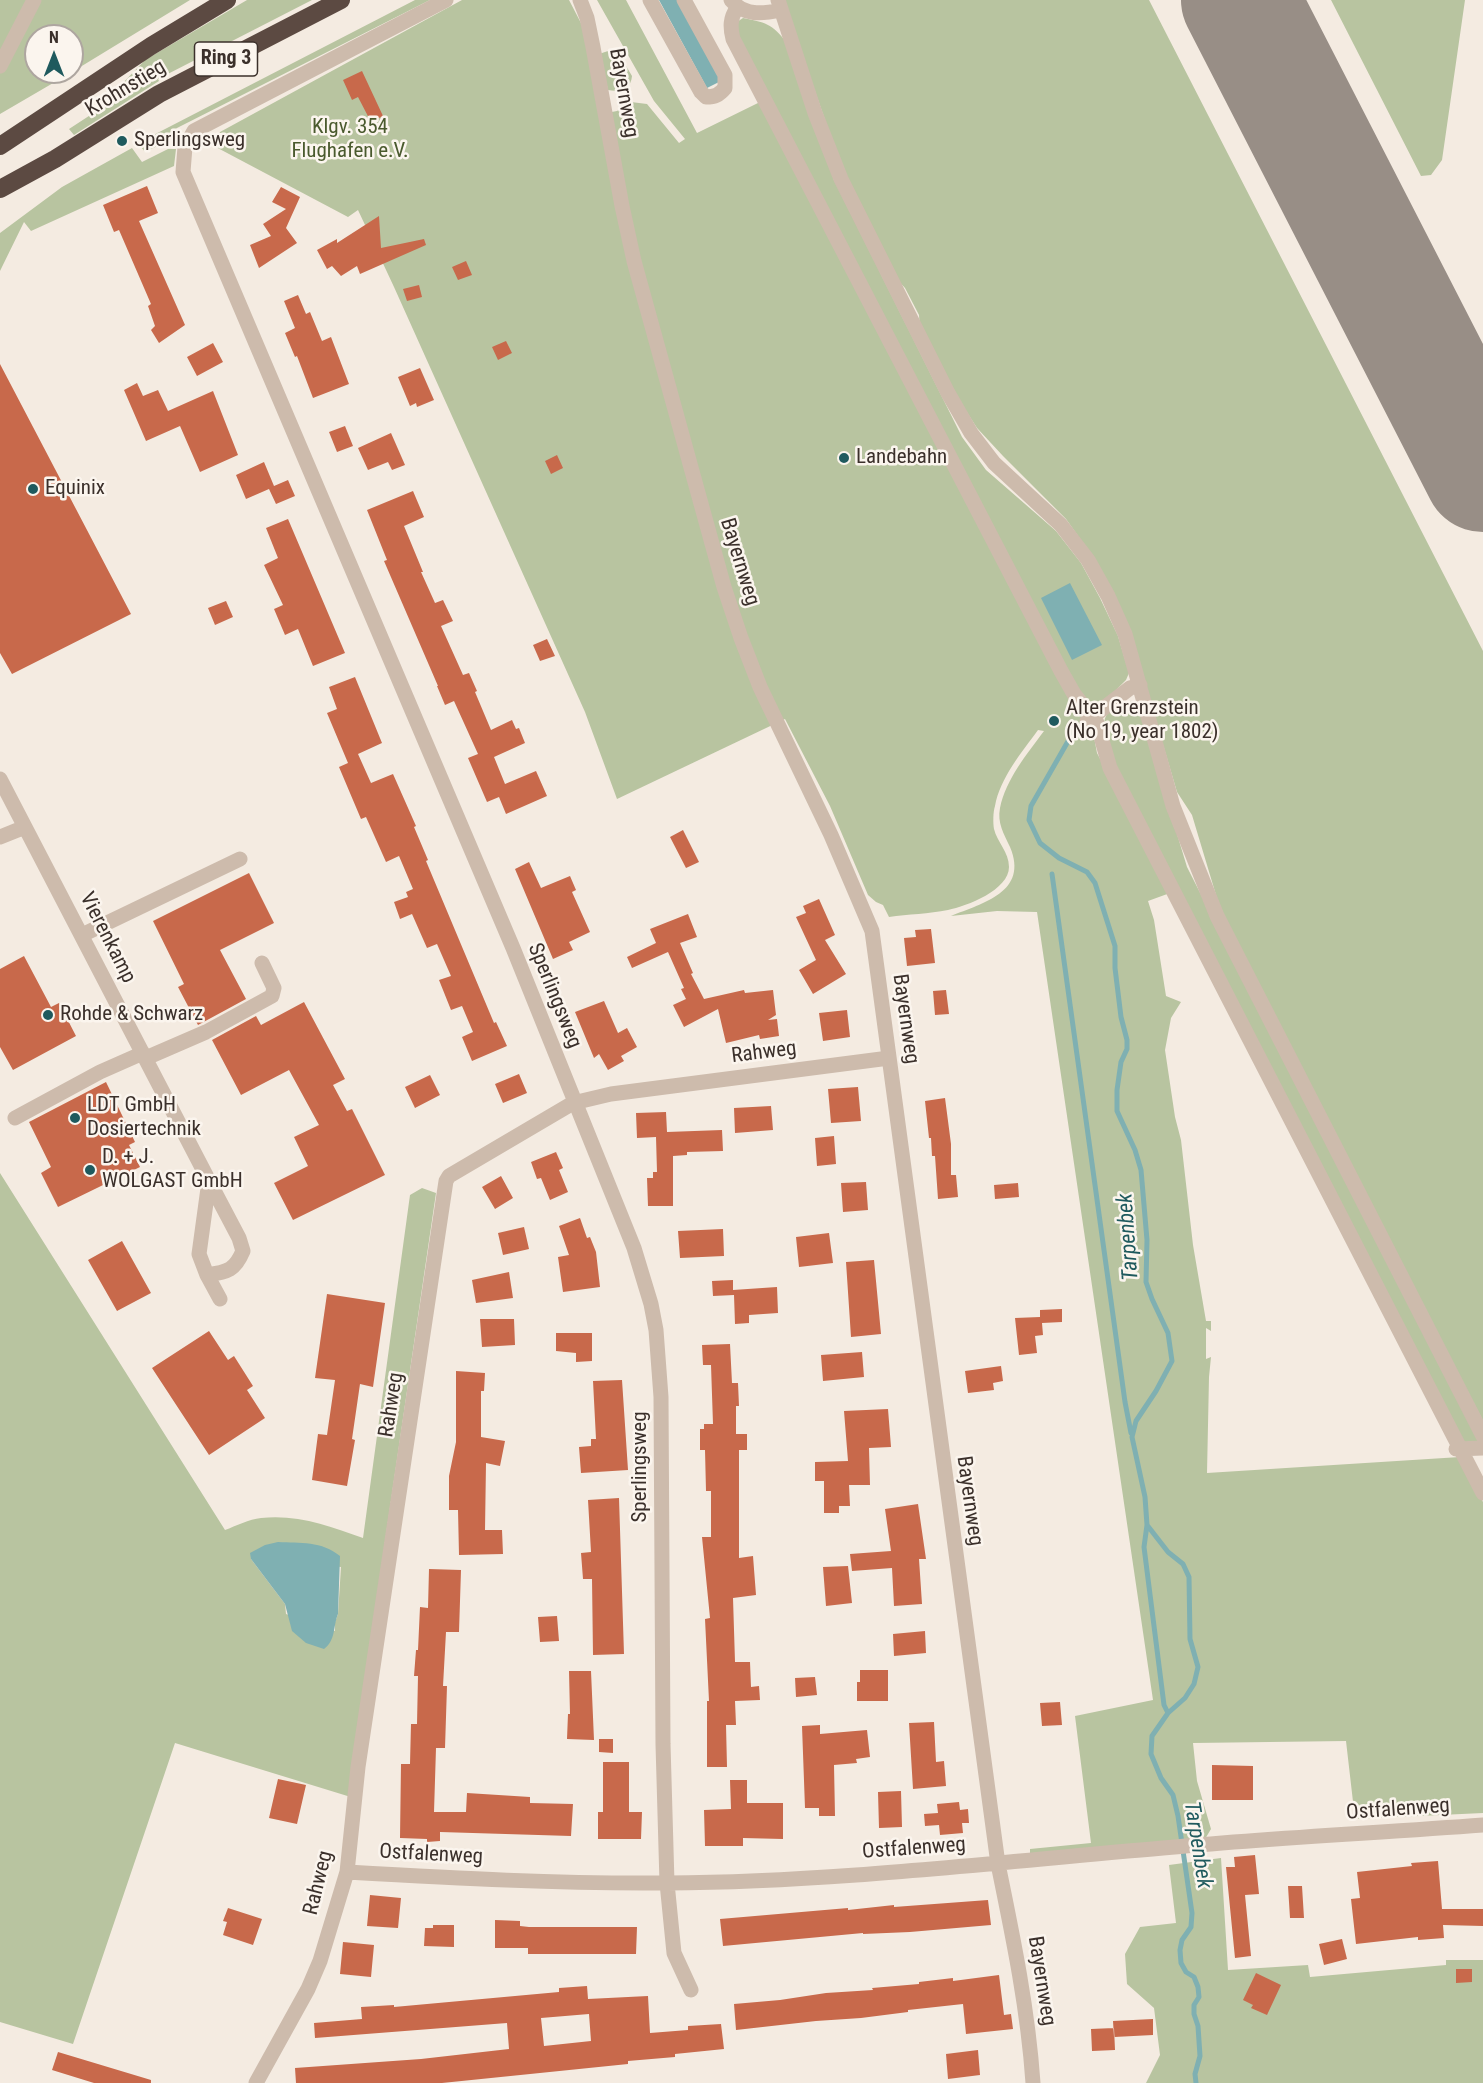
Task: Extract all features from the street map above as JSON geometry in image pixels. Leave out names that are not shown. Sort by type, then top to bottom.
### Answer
[{"type":"highway","name":"Krohnstieg","points":[[0,146],[151,46],[227,0]]},
{"type":"highway","name":"Krohnstieg","points":[[0,189],[55,159],[159,94],[341,0]]},
{"type":"street","points":[[0,66],[34,0]]},
{"type":"street","name":"Sperlingsweg","points":[[446,0],[195,131],[185,147],[183,172],[513,948],[573,1102],[634,1248],[651,1304],[656,1330],[661,1397],[663,1732],[667,1883],[674,1953],[691,1990]]},
{"type":"street","name":"Bayernweg","points":[[580,0],[587,18],[634,261],[711,544],[741,638],[760,687],[869,922],[998,1864],[1018,1957],[1033,2083]]},
{"type":"street","points":[[650,0],[701,92],[706,97],[714,97],[725,88],[725,75],[684,0]]},
{"type":"street","points":[[1483,1436],[1217,916],[1173,806],[1125,634],[1108,596],[1088,560],[1060,525],[994,463],[971,433],[948,393],[841,179],[815,113],[779,5],[765,14],[750,12],[734,4],[730,28],[733,39],[1061,671],[1089,718],[1099,730],[1110,768],[1458,1449],[1483,1493]]},
{"type":"street","points":[[1089,718],[1130,688],[1140,685]]},
{"type":"street","name":"Vierenkamp","points":[[0,779],[239,1238],[243,1251],[237,1265],[223,1273],[207,1275]]},
{"type":"street","points":[[0,837],[25,826]]},
{"type":"street","points":[[82,934],[240,859]]},
{"type":"street","points":[[15,1118],[100,1072],[206,1032],[272,996],[274,988],[262,963]]},
{"type":"street","name":"Rahweg","points":[[256,2083],[308,1989],[320,1961],[347,1872],[358,1767],[446,1181],[454,1172],[573,1102],[611,1094],[889,1058]]},
{"type":"street","points":[[209,1181],[199,1254],[220,1299]]},
{"type":"street","points":[[1458,1449],[1483,1448]]},
{"type":"street","name":"Ostfalenweg","points":[[347,1872],[474,1879],[667,1883],[836,1876],[998,1864],[1195,1845],[1360,1840],[1483,1825]]},
{"type":"green space","points":[[0,0],[190,0],[84,65],[84,24],[24,24],[24,84],[51,84],[0,114]]},
{"type":"green space","points":[[247,0],[312,0],[158,79],[159,81],[74,135],[69,129],[95,112],[145,60]]},
{"type":"green space","points":[[415,0],[430,0],[175,129],[172,139],[145,152],[138,143]]},
{"type":"green space","name":"Klgv. 354 Flughafen e.V.","points":[[462,0],[569,0],[582,25],[601,114],[617,111],[631,102],[647,104],[679,143],[685,139],[654,101],[597,0],[626,0],[697,133],[760,102],[1073,707],[1092,726],[1097,753],[1170,893],[1148,901],[1154,920],[1166,996],[1181,1002],[1171,1018],[1165,1050],[1175,1117],[1181,1140],[1193,1245],[1206,1321],[1211,1321],[1211,1331],[1206,1328],[1206,1359],[1211,1357],[1207,1473],[1460,1457],[1483,1502],[1483,1813],[1355,1819],[1346,1741],[1193,1743],[1197,1781],[1211,1829],[1205,1839],[1030,1856],[1030,1849],[1091,1843],[1075,1716],[1153,1700],[1037,912],[997,911],[951,916],[989,900],[1000,894],[1008,885],[1013,875],[1014,862],[1000,824],[1000,808],[1012,777],[1044,731],[1038,730],[1007,775],[994,811],[994,827],[1008,862],[1007,875],[995,890],[986,896],[966,905],[941,911],[889,917],[883,905],[868,895],[830,806],[785,719],[617,799],[585,712],[358,210],[348,217],[212,145],[220,132]]},
{"type":"green space","points":[[783,0],[1149,0],[1483,651],[1483,1421],[1222,915],[1192,815],[1177,792],[1145,684],[1093,557],[1066,519],[977,428],[952,389],[920,329],[919,315],[905,288],[892,274],[845,177]]},
{"type":"green space","points":[[1331,0],[1465,0],[1442,160],[1431,175],[1421,176]]},
{"type":"green space","points":[[743,18],[768,25],[777,31],[786,42],[834,180],[962,437],[986,470],[1056,531],[1081,563],[1100,598],[1118,636],[1129,673],[1126,680],[1098,708],[1086,705],[736,40],[737,22]]},
{"type":"green space","points":[[608,51],[619,54],[632,76],[624,89],[608,90],[599,54]]},
{"type":"green space","points":[[132,148],[142,162],[168,149],[176,149],[174,166],[31,231],[24,222],[0,271],[0,233],[62,187]]},
{"type":"green space","points":[[1137,702],[1187,867],[1479,1443],[1465,1446],[1112,766],[1104,734],[1106,716],[1111,709],[1120,704]]},
{"type":"green space","points":[[0,1173],[225,1530],[247,1521],[274,1517],[300,1519],[326,1525],[363,1538],[410,1195],[422,1188],[436,1193],[365,1678],[354,1798],[175,1743],[73,2044],[0,2022]],"holes":[[[251,1559],[341,1567],[335,1631],[286,1614],[285,1604]]]},
{"type":"green space","points":[[1221,1858],[1228,1970],[1308,1965],[1310,1977],[1446,1965],[1446,1960],[1483,1960],[1483,2083],[1146,2083],[1160,2055],[1154,2008],[1127,1984],[1125,1954],[1140,1927],[1176,1923],[1169,1865]]},
{"type":"water","points":[[659,0],[678,0],[721,81],[707,88]]},
{"type":"water","points":[[1070,583],[1102,645],[1072,660],[1041,598]]},
{"type":"water","points":[[278,1542],[318,1545],[340,1556],[338,1614],[331,1641],[324,1649],[306,1643],[292,1631],[285,1604],[251,1559],[250,1553],[265,1545]]},
{"type":"building","points":[[362,71],[383,116],[371,122],[358,97],[352,100],[343,80]]},
{"type":"building","points":[[147,186],[158,213],[139,221],[185,325],[159,343],[151,330],[155,326],[148,306],[151,304],[119,230],[114,232],[103,205]]},
{"type":"building","points":[[281,187],[300,197],[286,228],[297,243],[259,268],[250,245],[271,236],[263,224],[286,209],[272,202]]},
{"type":"building","points":[[379,216],[381,248],[424,239],[426,245],[360,274],[357,266],[341,276],[332,266],[327,269],[317,250],[337,239],[337,243]]},
{"type":"building","points":[[466,261],[472,275],[458,280],[452,267]]},
{"type":"building","points":[[419,285],[422,297],[407,301],[403,289]]},
{"type":"building","points":[[298,295],[306,314],[310,312],[322,341],[331,337],[349,384],[313,398],[297,356],[295,357],[285,333],[295,328],[284,301]]},
{"type":"building","points":[[506,341],[512,353],[498,360],[492,347]]},
{"type":"building","points":[[213,343],[223,362],[197,376],[187,357]]},
{"type":"building","name":"Equinix","points":[[0,364],[131,614],[12,674],[0,653]]},
{"type":"building","points":[[420,368],[434,400],[417,407],[416,403],[410,406],[398,377]]},
{"type":"building","points":[[137,383],[143,396],[158,390],[168,411],[213,391],[238,455],[200,472],[180,426],[146,441],[124,390]]},
{"type":"building","points":[[345,426],[353,446],[337,452],[329,432]]},
{"type":"building","points":[[391,433],[405,465],[392,470],[388,462],[368,470],[358,448]]},
{"type":"building","points":[[557,455],[563,468],[551,474],[545,461]]},
{"type":"building","points":[[264,462],[274,486],[288,480],[295,496],[276,504],[269,489],[246,499],[236,475]]},
{"type":"building","points":[[413,491],[424,517],[404,526],[435,603],[443,600],[453,621],[441,626],[463,675],[469,673],[491,730],[512,720],[516,729],[519,728],[525,743],[494,757],[505,784],[536,771],[547,796],[506,814],[499,797],[487,802],[468,758],[478,754],[454,701],[445,705],[384,561],[387,560],[367,510]]},
{"type":"building","points":[[288,519],[345,653],[313,666],[298,629],[285,635],[274,609],[283,605],[264,565],[278,558],[266,528]]},
{"type":"building","points":[[226,601],[233,617],[215,625],[208,608]]},
{"type":"building","points":[[547,639],[555,656],[540,661],[533,645]]},
{"type":"building","points":[[355,677],[382,743],[358,754],[371,783],[393,774],[416,826],[414,827],[428,860],[426,861],[494,1023],[496,1022],[507,1046],[472,1061],[462,1037],[473,1032],[462,1006],[451,1010],[439,980],[451,976],[437,944],[427,948],[412,914],[400,919],[394,902],[408,897],[406,892],[413,889],[399,856],[386,862],[366,817],[361,819],[339,767],[348,763],[327,713],[337,709],[329,687]]},
{"type":"building","points":[[683,830],[699,862],[686,868],[670,837]]},
{"type":"building","points":[[529,862],[541,888],[570,876],[576,890],[572,892],[590,932],[569,942],[573,950],[553,959],[515,869]]},
{"type":"building","points":[[249,873],[274,923],[220,950],[246,999],[198,1025],[178,987],[184,984],[153,921]]},
{"type":"building","points":[[819,899],[835,935],[825,940],[846,974],[813,994],[799,970],[816,960],[796,917],[806,913],[803,906]]},
{"type":"building","points":[[688,914],[697,937],[680,943],[693,973],[691,974],[704,999],[744,990],[745,993],[773,990],[776,1015],[768,1020],[777,1019],[779,1036],[760,1039],[759,1035],[726,1043],[718,1009],[684,1027],[673,1005],[686,999],[681,989],[684,988],[668,952],[632,968],[627,957],[656,943],[650,929]]},
{"type":"building","points":[[931,929],[935,963],[907,966],[904,938],[916,937],[915,930]]},
{"type":"building","name":"Rohde & Schwarz","points":[[24,956],[51,1007],[59,1003],[76,1036],[13,1070],[0,1047],[0,969]]},
{"type":"building","points":[[946,990],[949,1014],[935,1015],[933,991]]},
{"type":"building","points":[[604,1001],[618,1033],[627,1028],[637,1047],[621,1056],[624,1061],[608,1070],[599,1054],[594,1058],[575,1012]]},
{"type":"building","points":[[304,1002],[345,1079],[333,1085],[347,1111],[352,1109],[385,1175],[293,1220],[274,1183],[308,1166],[294,1137],[319,1125],[289,1070],[241,1095],[212,1040],[256,1016],[261,1025]]},
{"type":"building","points":[[847,1010],[850,1037],[823,1041],[819,1013]]},
{"type":"building","points":[[519,1074],[527,1093],[503,1103],[495,1084]]},
{"type":"building","points":[[430,1075],[440,1095],[415,1108],[405,1087]]},
{"type":"building","points":[[106,1082],[135,1142],[129,1145],[140,1167],[58,1207],[41,1173],[51,1167],[29,1122]]},
{"type":"building","points":[[858,1087],[861,1121],[831,1123],[828,1089]]},
{"type":"building","points":[[945,1098],[951,1144],[951,1175],[956,1175],[958,1197],[938,1199],[935,1156],[932,1156],[925,1101]]},
{"type":"building","points":[[771,1106],[773,1130],[735,1133],[734,1108]]},
{"type":"building","points":[[666,1112],[667,1132],[722,1130],[723,1151],[687,1152],[687,1155],[673,1156],[673,1206],[648,1206],[647,1178],[653,1178],[653,1172],[657,1172],[656,1137],[637,1138],[636,1113]]},
{"type":"building","points":[[834,1136],[836,1164],[817,1166],[815,1138]]},
{"type":"building","points":[[556,1152],[563,1168],[559,1170],[568,1192],[550,1200],[541,1178],[537,1179],[531,1162]]},
{"type":"building","points":[[501,1176],[513,1198],[495,1209],[482,1187]]},
{"type":"building","points":[[866,1182],[868,1210],[843,1212],[841,1183]]},
{"type":"building","points":[[1018,1183],[1019,1197],[995,1199],[994,1185]]},
{"type":"building","points":[[580,1218],[587,1238],[590,1237],[596,1252],[600,1287],[563,1292],[558,1257],[569,1255],[559,1226]]},
{"type":"building","points":[[524,1227],[529,1249],[503,1255],[498,1233]]},
{"type":"building","points":[[723,1229],[724,1256],[680,1258],[678,1231]]},
{"type":"building","points":[[829,1233],[833,1263],[799,1267],[796,1237]]},
{"type":"building","points":[[122,1241],[151,1293],[117,1311],[88,1260]]},
{"type":"building","points":[[874,1260],[881,1334],[851,1337],[846,1262]]},
{"type":"building","points":[[509,1272],[513,1298],[476,1303],[472,1280]]},
{"type":"building","points":[[733,1280],[733,1290],[777,1287],[778,1313],[749,1315],[749,1323],[735,1324],[734,1295],[713,1296],[712,1281]]},
{"type":"building","points":[[327,1294],[385,1303],[373,1387],[360,1384],[352,1439],[355,1440],[347,1486],[312,1480],[318,1434],[327,1435],[335,1380],[315,1378]]},
{"type":"building","points":[[1062,1309],[1062,1322],[1042,1323],[1043,1335],[1035,1336],[1037,1353],[1019,1355],[1015,1318],[1040,1317],[1040,1310]]},
{"type":"building","points":[[480,1319],[514,1319],[515,1345],[482,1347]]},
{"type":"building","points":[[209,1331],[228,1360],[234,1356],[253,1386],[247,1390],[265,1418],[209,1455],[152,1368]]},
{"type":"building","points":[[556,1333],[592,1333],[592,1361],[576,1362],[576,1353],[556,1351]]},
{"type":"building","points":[[730,1344],[732,1383],[738,1383],[739,1406],[736,1406],[736,1434],[747,1434],[747,1450],[739,1450],[739,1558],[753,1556],[756,1595],[733,1598],[735,1662],[750,1662],[751,1687],[759,1686],[760,1700],[735,1701],[736,1725],[726,1725],[727,1767],[707,1767],[707,1701],[709,1701],[705,1619],[710,1618],[702,1537],[711,1537],[711,1491],[706,1491],[705,1450],[700,1450],[700,1429],[704,1429],[704,1424],[713,1424],[711,1365],[703,1365],[702,1345]]},
{"type":"building","points":[[862,1352],[864,1377],[823,1381],[821,1355]]},
{"type":"building","points":[[1001,1366],[1003,1381],[993,1383],[994,1390],[968,1393],[965,1371]]},
{"type":"building","points":[[456,1371],[485,1373],[484,1391],[481,1391],[481,1437],[505,1441],[500,1466],[486,1463],[485,1530],[502,1530],[503,1554],[459,1555],[458,1510],[449,1510],[449,1476],[456,1442]]},
{"type":"building","points":[[622,1380],[628,1470],[581,1473],[579,1447],[591,1446],[591,1439],[596,1439],[593,1381]]},
{"type":"building","points":[[888,1409],[891,1447],[869,1448],[870,1485],[849,1485],[850,1506],[839,1506],[839,1513],[824,1513],[824,1481],[815,1481],[815,1462],[848,1461],[844,1411]]},
{"type":"building","points":[[619,1498],[624,1654],[593,1655],[592,1579],[583,1579],[581,1553],[591,1552],[588,1500]]},
{"type":"building","points":[[918,1504],[926,1559],[919,1559],[922,1604],[894,1606],[892,1568],[852,1571],[850,1554],[891,1551],[885,1509]]},
{"type":"building","points":[[848,1566],[852,1603],[826,1606],[823,1567]]},
{"type":"building","points":[[429,1569],[461,1570],[459,1632],[446,1632],[443,1686],[447,1686],[445,1748],[436,1748],[434,1812],[466,1812],[467,1793],[530,1797],[530,1803],[573,1804],[571,1836],[440,1832],[440,1841],[427,1842],[427,1839],[400,1838],[401,1764],[410,1764],[411,1724],[417,1724],[418,1676],[414,1676],[416,1650],[418,1650],[420,1607],[428,1608]]},
{"type":"building","points":[[557,1616],[559,1641],[540,1642],[538,1617]]},
{"type":"building","points":[[925,1631],[926,1653],[894,1656],[893,1634]]},
{"type":"building","points":[[860,1670],[888,1670],[888,1701],[857,1701],[857,1682],[860,1682]]},
{"type":"building","points":[[569,1671],[591,1671],[594,1740],[567,1739],[568,1714],[570,1714]]},
{"type":"building","points":[[815,1677],[817,1695],[796,1697],[795,1678]]},
{"type":"building","points":[[1060,1702],[1062,1725],[1042,1726],[1040,1703]]},
{"type":"building","points":[[934,1722],[936,1762],[944,1761],[946,1786],[913,1789],[909,1723]]},
{"type":"building","points":[[820,1725],[820,1734],[867,1730],[870,1757],[856,1759],[857,1763],[834,1765],[835,1816],[819,1816],[819,1808],[805,1808],[802,1726]]},
{"type":"building","points":[[599,1739],[613,1739],[613,1753],[599,1752]]},
{"type":"building","points":[[603,1762],[629,1762],[629,1812],[642,1812],[641,1839],[598,1839],[598,1812],[603,1812]]},
{"type":"building","points":[[1212,1765],[1253,1766],[1253,1800],[1212,1800]]},
{"type":"building","points":[[278,1779],[306,1785],[297,1824],[269,1818]]},
{"type":"building","points":[[730,1780],[747,1780],[747,1803],[783,1803],[783,1839],[743,1838],[743,1846],[705,1846],[704,1810],[731,1809]]},
{"type":"building","points":[[901,1791],[902,1827],[879,1828],[878,1792]]},
{"type":"building","points":[[959,1802],[960,1810],[968,1809],[969,1823],[962,1823],[963,1833],[940,1835],[939,1825],[925,1826],[924,1814],[938,1813],[937,1804]]},
{"type":"building","points":[[1255,1855],[1259,1894],[1245,1895],[1251,1956],[1235,1958],[1226,1867],[1235,1867],[1234,1857]]},
{"type":"building","points":[[1438,1861],[1442,1909],[1483,1909],[1483,1926],[1443,1925],[1444,1938],[1418,1940],[1418,1937],[1356,1944],[1351,1899],[1360,1898],[1357,1872]]},
{"type":"building","points":[[1288,1886],[1302,1886],[1304,1918],[1290,1918]]},
{"type":"building","points":[[370,1895],[401,1898],[398,1928],[367,1926]]},
{"type":"building","points":[[988,1900],[991,1925],[910,1932],[863,1933],[723,1946],[720,1919],[848,1908],[848,1910]]},
{"type":"building","points":[[228,1908],[262,1919],[253,1945],[223,1935],[227,1922],[223,1921]]},
{"type":"building","points":[[495,1920],[520,1921],[520,1926],[529,1927],[637,1927],[636,1954],[528,1954],[528,1948],[495,1948]]},
{"type":"building","points":[[433,1925],[454,1925],[454,1947],[424,1946],[425,1928],[433,1928]]},
{"type":"building","points":[[1342,1939],[1347,1959],[1324,1965],[1319,1944]]},
{"type":"building","points":[[343,1942],[374,1945],[371,1977],[340,1974]]},
{"type":"building","points":[[1456,1969],[1472,1969],[1472,1982],[1456,1983]]},
{"type":"building","points":[[1256,1973],[1281,1985],[1267,2015],[1251,2008],[1253,2005],[1243,2000]]},
{"type":"building","points":[[999,1975],[1004,2015],[1011,2014],[1013,2029],[966,2034],[963,2004],[861,2018],[736,2030],[734,2004],[873,1990],[872,1988],[953,1978],[953,1981]]},
{"type":"building","points":[[587,1986],[588,1999],[648,1996],[650,2033],[688,2030],[688,2026],[721,2024],[724,2049],[675,2054],[675,2057],[628,2061],[628,2064],[442,2083],[296,2083],[295,2068],[421,2059],[509,2049],[507,2023],[315,2038],[314,2023],[362,2019],[361,2007],[394,2005],[394,2007],[559,1992],[559,1988]],"holes":[[[589,2014],[591,2041],[544,2046],[541,2018]]]},
{"type":"building","points":[[1153,2019],[1153,2035],[1114,2037],[1113,2021]]},
{"type":"building","points":[[1114,2028],[1115,2050],[1092,2051],[1091,2029]]},
{"type":"building","points":[[978,2050],[980,2075],[948,2079],[946,2054]]},
{"type":"building","points":[[58,2052],[151,2080],[151,2083],[94,2083],[52,2070]]},
{"type":"waterway","name":"Tarpenbek","points":[[1071,736],[1031,806],[1029,820],[1040,843],[1059,858],[1087,872],[1095,883],[1115,946],[1115,968],[1121,1017],[1127,1040],[1117,1090],[1117,1111],[1135,1150],[1141,1170],[1147,1240],[1146,1282],[1168,1333],[1172,1361],[1136,1421],[1132,1437],[1145,1497],[1147,1525],[1168,1552],[1183,1564],[1189,1577],[1190,1639],[1198,1667],[1194,1684],[1185,1698],[1168,1713],[1152,1736],[1151,1754],[1161,1778],[1173,1795],[1192,1913],[1191,1927],[1182,1940],[1180,1950],[1181,1963],[1186,1972],[1194,1977],[1198,1987],[1199,1997],[1194,2005],[1200,2056],[1195,2074],[1196,2083]]},
{"type":"waterway","points":[[1052,874],[1131,1433]]},
{"type":"waterway","points":[[1147,1525],[1144,1547],[1164,1705],[1168,1713]]},
{"type":"runway","points":[[1240,0],[1483,473]]},
{"type":"place","name":"Sperlingsweg","points":[[122,141]]},
{"type":"place","name":"Landebahn","points":[[844,458]]},
{"type":"place","name":"Equinix","points":[[33,489]]},
{"type":"place","name":"Alter Grenzstein (No 19, year 1802)","points":[[1054,721]]},
{"type":"place","name":"Rohde & Schwarz","points":[[48,1015]]},
{"type":"place","name":"LDT GmbH Dosiertechnik","points":[[75,1118]]},
{"type":"place","name":"D. + J. WOLGAST GmbH","points":[[90,1170]]}]
